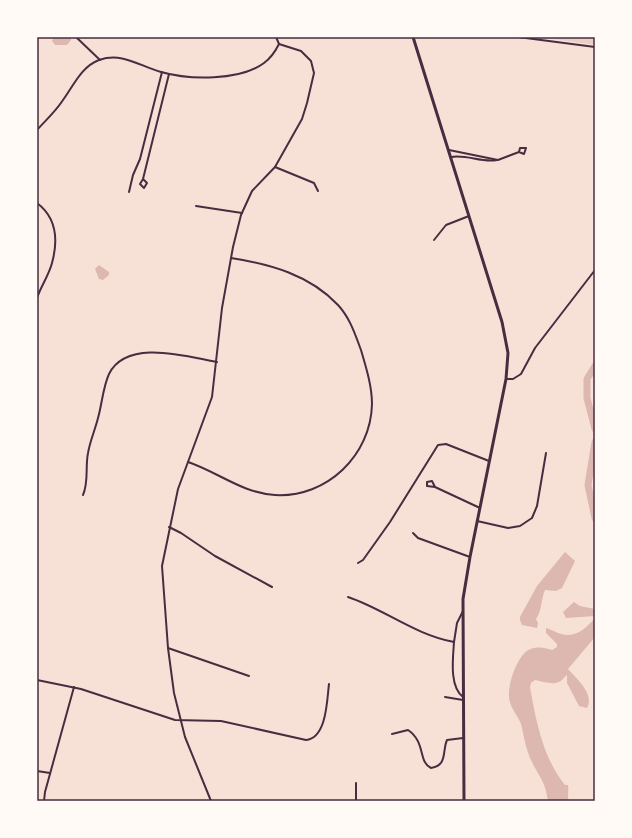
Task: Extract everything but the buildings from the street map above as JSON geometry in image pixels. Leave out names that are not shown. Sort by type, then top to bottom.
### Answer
[{"type":"main road","points":[[413,37],[506,338],[508,358],[506,379],[470,556],[463,611],[462,699],[464,801]]},
{"type":"street","points":[[76,37],[100,60]]},
{"type":"street","points":[[276,37],[279,44]]},
{"type":"street","points":[[518,37],[595,47]]},
{"type":"street","points":[[37,130],[64,100],[82,72],[100,60],[125,58],[169,74],[214,77],[242,73],[265,63],[273,55],[279,44]]},
{"type":"street","points":[[211,801],[189,749],[180,720],[168,648],[162,571],[178,489],[209,408],[217,362],[221,319],[231,258],[242,213],[252,191],[276,167],[305,113],[314,71],[311,61],[304,52],[296,48],[279,44]]},
{"type":"street","points":[[129,192],[133,175],[140,159],[162,72]]},
{"type":"street","points":[[143,179],[169,74]]},
{"type":"street","points":[[449,150],[498,160]]},
{"type":"street","points":[[451,157],[460,155],[489,161],[498,160],[519,152]]},
{"type":"street","points":[[276,167],[314,183],[318,191]]},
{"type":"street","points":[[37,203],[46,212],[55,228],[56,235],[52,263],[37,298]]},
{"type":"street","points":[[196,206],[242,213]]},
{"type":"street","points":[[434,240],[446,225],[469,216]]},
{"type":"street","points":[[188,462],[207,469],[234,484],[254,491],[275,495],[298,494],[311,490],[327,482],[346,468],[360,447],[369,426],[372,403],[370,386],[353,330],[342,310],[320,289],[288,272],[263,264],[231,258]]},
{"type":"street","points":[[506,379],[513,379],[521,374],[534,348],[595,270]]},
{"type":"street","points":[[83,495],[87,483],[88,451],[108,376],[116,365],[133,355],[150,353],[217,362]]},
{"type":"street","points":[[358,563],[363,560],[390,522],[438,445],[446,444],[489,461]]},
{"type":"street","points":[[477,521],[508,528],[520,526],[532,518],[537,506],[546,453]]},
{"type":"street","points":[[435,487],[480,508]]},
{"type":"street","points":[[170,527],[220,559],[272,586]]},
{"type":"street","points":[[413,533],[418,538],[470,556]]},
{"type":"street","points":[[348,597],[373,607],[385,615],[434,637],[454,642]]},
{"type":"street","points":[[462,699],[458,693],[452,660],[457,623],[463,611]]},
{"type":"street","points":[[168,648],[249,676]]},
{"type":"street","points":[[37,680],[74,687],[174,720],[219,721],[297,739],[309,740],[316,735],[324,721],[327,709],[329,684]]},
{"type":"street","points":[[44,801],[50,773],[74,687]]},
{"type":"street","points":[[445,697],[462,699]]},
{"type":"street","points":[[392,734],[408,730],[414,734],[422,747],[424,762],[432,768],[437,767],[443,761],[447,740],[463,738]]},
{"type":"street","points":[[37,771],[50,773]]},
{"type":"street","points":[[356,783],[356,801]]},
{"type":"shaded area","points":[[54,37],[71,37],[71,40],[67,45],[55,45],[52,41]]},
{"type":"shaded area","points":[[541,37],[595,37],[595,45]]},
{"type":"shaded area","points":[[99,265],[109,272],[109,275],[103,280],[99,279],[95,269]]},
{"type":"shaded area","points":[[565,552],[575,561],[562,588],[556,591],[545,590],[536,619],[538,623],[537,628],[522,625],[520,617],[537,586]]},
{"type":"shaded area","points":[[574,602],[580,606],[595,609],[595,616],[566,618],[563,612]]},
{"type":"shaded area","points":[[595,618],[595,637],[568,669],[587,692],[589,703],[587,708],[579,706],[567,683],[567,675],[556,683],[535,680],[531,683],[530,687],[535,713],[546,751],[557,774],[565,785],[568,785],[569,801],[548,801],[544,784],[528,753],[521,724],[510,702],[510,685],[519,660],[528,650],[544,648],[552,650],[557,647],[557,644],[546,633],[546,628],[564,635],[574,634],[583,630]]},
{"type":"waterway","points":[[595,366],[587,379],[587,398],[595,429]]},
{"type":"waterway","points":[[595,442],[588,485],[595,518]]}]
